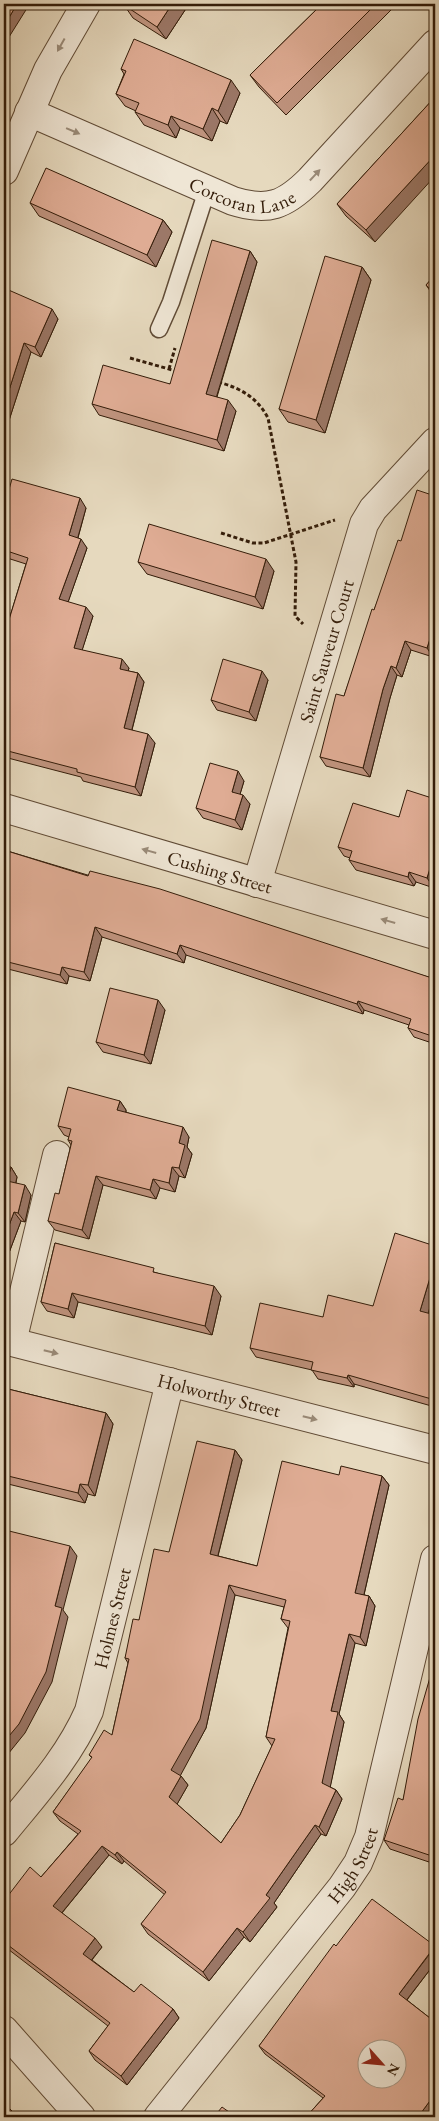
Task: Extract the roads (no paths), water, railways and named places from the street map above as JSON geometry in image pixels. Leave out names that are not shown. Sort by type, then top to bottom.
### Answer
[{"type":"street","points":[[4,171],[58,50],[86,4]]},
{"type":"street","name":"Corcoran Lane","points":[[29,112],[233,201],[253,206],[272,206],[290,198],[310,180],[435,44]]},
{"type":"street","name":"Saint Sauveur Court","points":[[257,883],[364,524],[373,509],[435,442]]},
{"type":"street","name":"Cushing Street","points":[[4,808],[435,935]]},
{"type":"street","points":[[8,1341],[57,1156]]},
{"type":"street","name":"Holworthy Street","points":[[8,1341],[435,1450]]},
{"type":"street","name":"Holmes Street","points":[[4,1832],[64,1758],[74,1743],[89,1711],[170,1382]]},
{"type":"street","name":"High Street","points":[[158,2117],[342,1887],[358,1863],[369,1837],[435,1560]]},
{"type":"street","points":[[4,2030],[81,2117]]},
{"type":"lane","points":[[159,329],[171,302],[207,190]]}]
